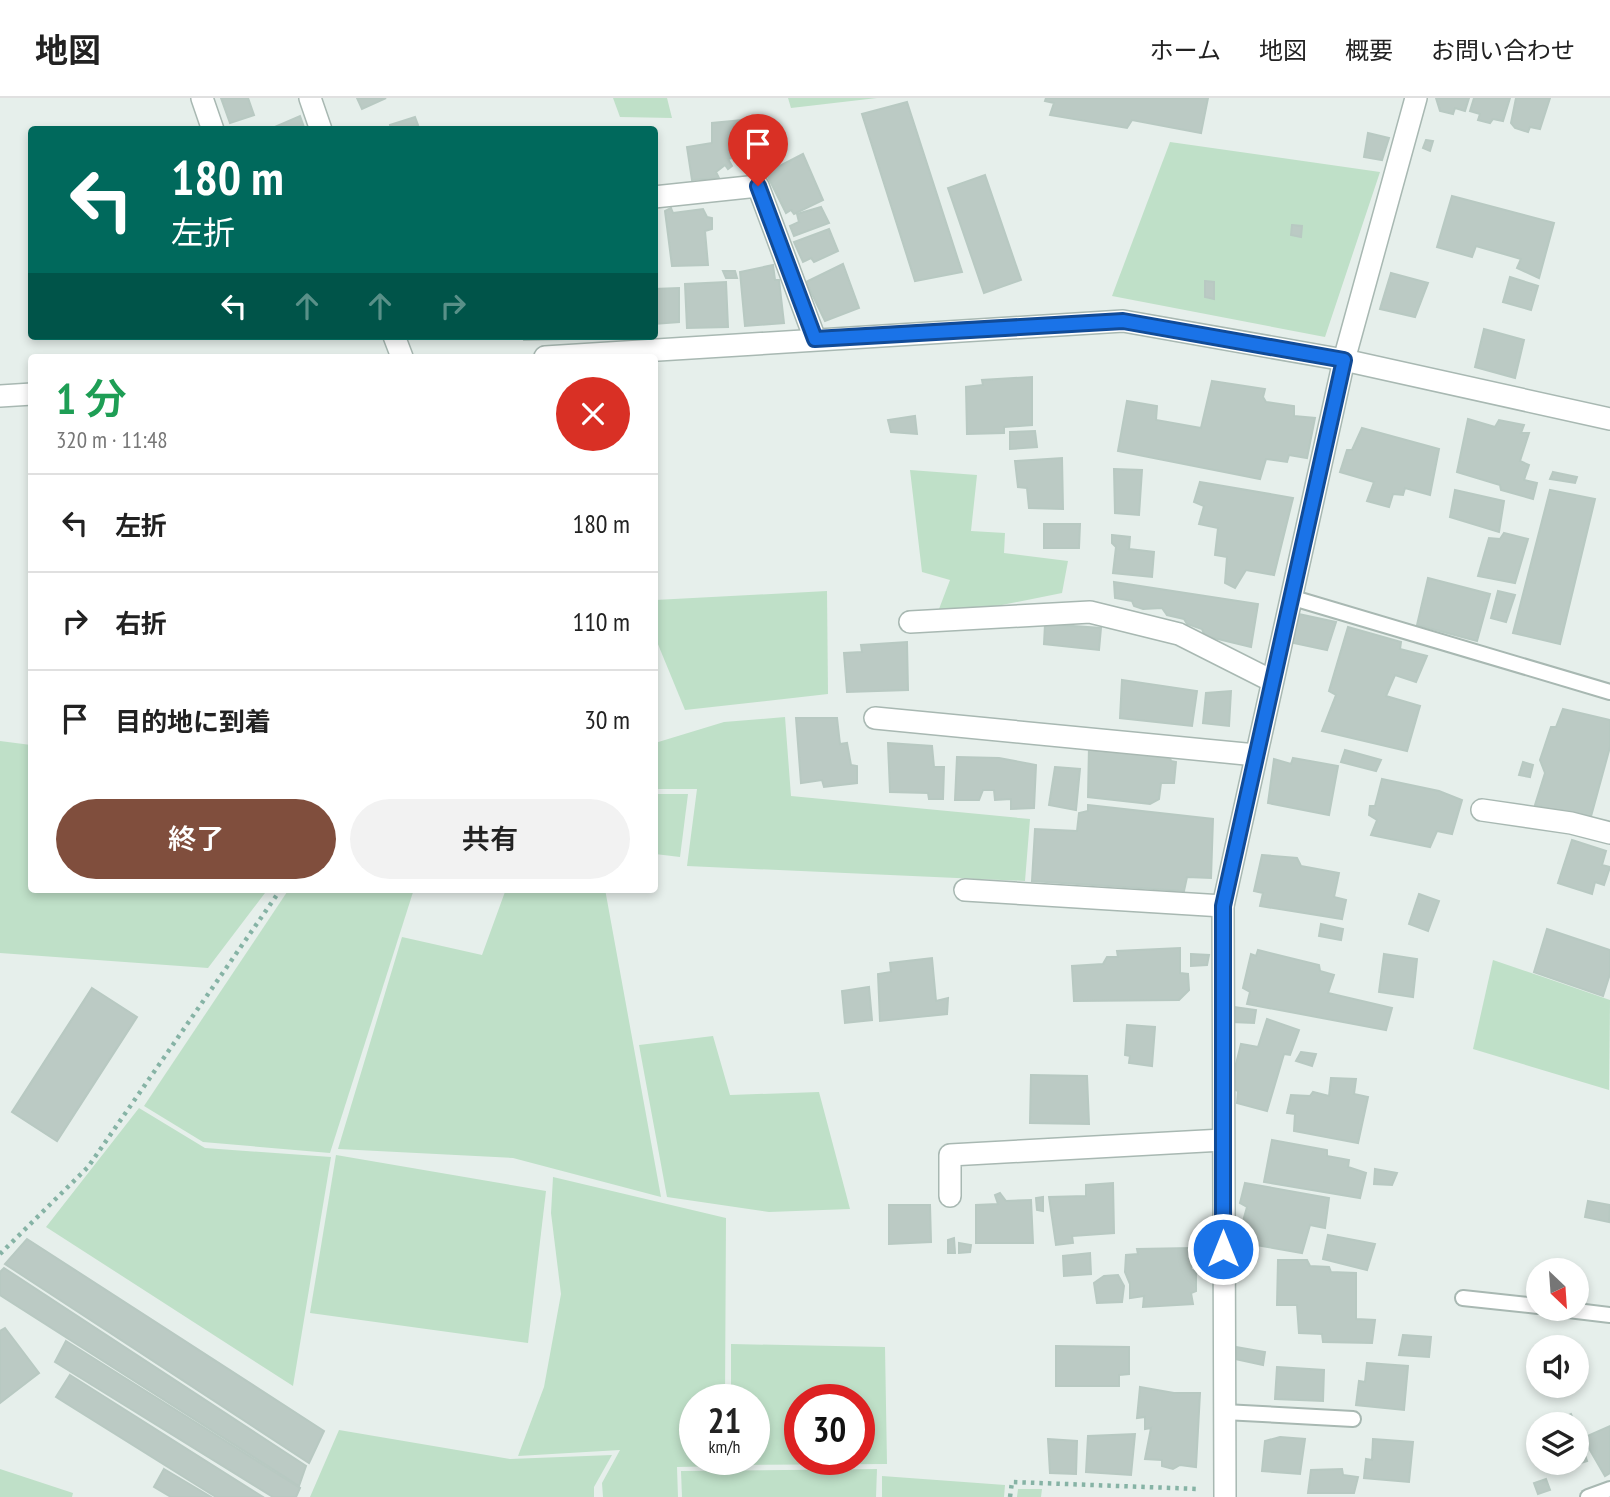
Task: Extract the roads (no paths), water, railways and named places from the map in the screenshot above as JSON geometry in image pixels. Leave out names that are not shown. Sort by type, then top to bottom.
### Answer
[{"type":"street","points":[[202,98],[212,126]]},
{"type":"street","points":[[310,98],[320,126]]},
{"type":"street","points":[[1225,1494],[1223,906],[1344,360],[1416,98]]},
{"type":"street","points":[[658,197],[758,186],[815,339]]},
{"type":"street","points":[[553,354],[577,345],[815,339],[1123,321],[1344,360],[1610,419]]},
{"type":"street","points":[[0,396],[28,394]]},
{"type":"street","points":[[910,622],[1090,612],[1179,635],[1272,681]]},
{"type":"street","points":[[875,718],[1256,755]]},
{"type":"street","points":[[1482,810],[1571,823],[1610,833]]},
{"type":"street","points":[[965,890],[1223,906]]},
{"type":"street","points":[[950,1196],[950,1155],[1223,1140]]},
{"type":"lane","points":[[1290,597],[1610,692]]},
{"type":"lane","points":[[1463,1298],[1526,1306]]},
{"type":"lane","points":[[1589,1312],[1610,1315]]},
{"type":"lane","points":[[1224,1412],[1353,1419]]},
{"type":"lane","points":[[1588,1497],[1610,1489]]}]
